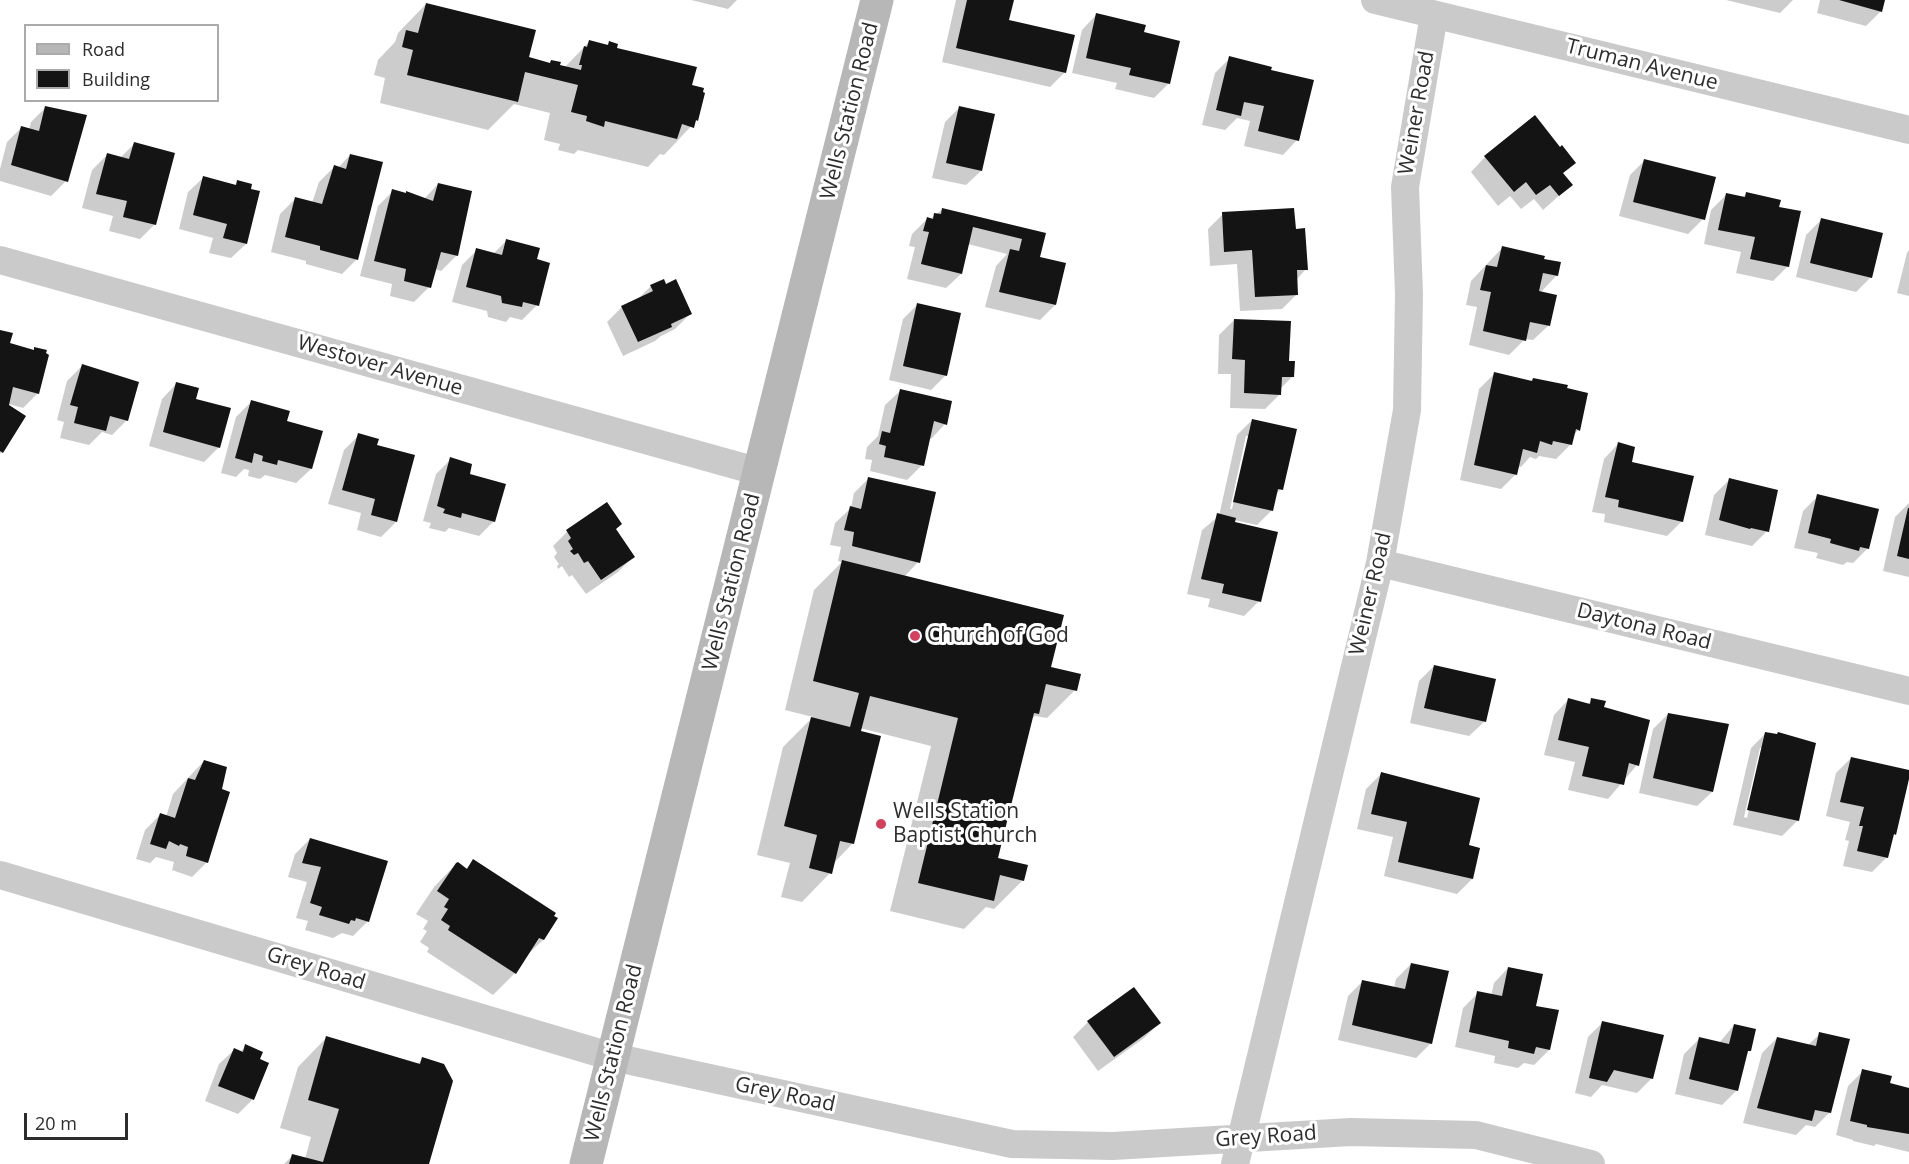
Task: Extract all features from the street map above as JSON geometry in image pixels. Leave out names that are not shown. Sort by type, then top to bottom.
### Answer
[{"type":"street","name":"Wells Station Road","points":[[586,1164],[877,0]]},
{"type":"street","name":"Truman Avenue","points":[[1375,0],[1909,130]]},
{"type":"street","name":"Weiner Road","points":[[1238,1152],[1380,563],[1407,410],[1409,294],[1405,187],[1434,15]]},
{"type":"street","name":"Westover Avenue","points":[[0,260],[760,472]]},
{"type":"street","name":"Daytona Road","points":[[1380,563],[1909,691]]},
{"type":"street","name":"Grey Road","points":[[0,875],[613,1057],[1012,1144],[1238,1152],[1351,1132],[1476,1135],[1592,1164]]},
{"type":"building","points":[[967,0],[1014,0],[1009,20],[1075,35],[1066,73],[956,48]]},
{"type":"building","points":[[1839,0],[1885,0],[1882,12]]},
{"type":"building","points":[[426,3],[536,30],[529,57],[550,63],[551,60],[561,62],[560,65],[581,70],[582,65],[579,65],[584,46],[587,47],[589,40],[608,45],[609,41],[618,44],[617,48],[697,67],[692,85],[704,88],[705,93],[698,121],[696,120],[694,128],[682,124],[677,139],[605,121],[604,127],[586,121],[587,116],[571,112],[578,85],[525,72],[518,102],[407,75],[413,50],[402,47],[406,30],[418,33]]},
{"type":"building","points":[[1096,13],[1146,25],[1144,32],[1180,41],[1170,84],[1129,75],[1131,68],[1086,58]]},
{"type":"building","points":[[1229,56],[1272,67],[1271,70],[1314,80],[1299,141],[1258,131],[1264,106],[1244,102],[1241,116],[1216,110]]},
{"type":"building","points":[[45,106],[87,115],[68,182],[11,165],[21,126],[39,131]]},
{"type":"building","points":[[959,106],[995,114],[982,171],[946,163]]},
{"type":"building","points":[[1535,115],[1576,163],[1563,173],[1573,185],[1559,196],[1550,185],[1536,195],[1526,182],[1514,192],[1484,156]]},
{"type":"building","points":[[134,142],[175,153],[156,225],[123,217],[127,201],[96,194],[107,153],[129,159]]},
{"type":"building","points":[[350,154],[383,162],[358,260],[320,250],[320,246],[285,237],[295,197],[322,204],[334,165],[346,169]]},
{"type":"building","points":[[1644,159],[1716,177],[1705,220],[1633,202]]},
{"type":"building","points":[[203,176],[236,185],[237,180],[252,184],[251,189],[260,191],[247,244],[223,238],[227,224],[193,215]]},
{"type":"building","points":[[438,183],[472,191],[458,256],[441,252],[431,288],[404,281],[406,269],[374,261],[392,189],[406,193],[406,191],[433,201]]},
{"type":"building","points":[[1746,192],[1781,200],[1779,207],[1801,211],[1789,267],[1750,259],[1755,237],[1718,230],[1726,193],[1745,197]]},
{"type":"building","points":[[942,208],[1046,233],[1040,257],[1066,263],[1056,305],[999,292],[1010,249],[1019,251],[1022,239],[973,227],[962,274],[921,264],[929,232],[923,231],[927,217],[933,219],[934,213],[941,214]]},
{"type":"building","points":[[1294,208],[1296,229],[1305,228],[1308,270],[1297,270],[1298,295],[1255,297],[1252,250],[1224,252],[1222,212]]},
{"type":"building","points":[[1821,218],[1883,233],[1872,278],[1810,263]]},
{"type":"building","points":[[506,239],[540,248],[537,259],[550,263],[539,306],[523,302],[522,307],[502,303],[501,296],[466,287],[476,248],[502,255]]},
{"type":"building","points":[[1502,246],[1561,262],[1558,276],[1543,273],[1539,291],[1557,295],[1550,326],[1530,322],[1526,341],[1483,331],[1491,292],[1480,290],[1486,265],[1497,267]]},
{"type":"building","points":[[664,279],[666,284],[676,279],[692,314],[671,324],[672,327],[638,342],[621,306],[653,291],[650,285]]},
{"type":"building","points":[[917,303],[961,313],[947,376],[903,366]]},
{"type":"building","points":[[1234,319],[1291,321],[1289,361],[1295,361],[1294,377],[1282,377],[1281,395],[1244,393],[1245,360],[1232,359]]},
{"type":"building","points":[[0,330],[13,333],[10,343],[34,350],[34,347],[47,350],[46,353],[49,355],[39,394],[13,387],[9,405],[26,416],[3,453],[0,451]]},
{"type":"building","points":[[82,364],[139,382],[128,421],[110,416],[106,431],[74,423],[78,407],[70,405]]},
{"type":"building","points":[[1494,372],[1532,381],[1533,378],[1568,385],[1567,388],[1588,393],[1580,431],[1576,429],[1572,445],[1553,441],[1552,445],[1540,441],[1537,453],[1523,449],[1517,475],[1474,465]]},
{"type":"building","points":[[176,382],[199,388],[196,399],[231,408],[220,448],[163,432]]},
{"type":"building","points":[[900,389],[952,401],[947,425],[934,421],[924,466],[884,457],[886,446],[879,444],[882,431],[890,433]]},
{"type":"building","points":[[251,400],[290,411],[287,421],[323,431],[312,469],[278,460],[277,465],[262,461],[263,456],[254,453],[252,463],[235,458]]},
{"type":"building","points":[[1252,419],[1297,429],[1283,490],[1278,489],[1273,511],[1233,502]]},
{"type":"building","points":[[358,433],[379,439],[377,445],[415,455],[397,522],[371,515],[375,499],[342,490]]},
{"type":"building","points":[[1618,442],[1635,447],[1632,462],[1694,476],[1683,522],[1618,507],[1619,500],[1605,497]]},
{"type":"building","points":[[450,457],[472,464],[470,474],[506,484],[495,522],[462,513],[461,518],[443,513],[445,509],[437,506]]},
{"type":"building","points":[[868,477],[936,492],[920,563],[852,546],[854,532],[844,530],[850,506],[861,509]]},
{"type":"building","points":[[1729,478],[1778,490],[1769,532],[1719,520]]},
{"type":"building","points":[[1817,494],[1879,509],[1869,549],[1860,547],[1859,551],[1830,543],[1831,539],[1808,533]]},
{"type":"building","points":[[607,502],[622,524],[616,529],[635,557],[601,580],[588,561],[584,563],[578,553],[574,555],[570,551],[573,549],[568,541],[571,538],[566,530]]},
{"type":"building","points":[[1909,508],[1909,559],[1897,556]]},
{"type":"building","points":[[1217,513],[1236,518],[1235,522],[1278,532],[1261,602],[1222,593],[1224,584],[1201,579]]},
{"type":"building","points":[[842,560],[1064,615],[1051,667],[1081,674],[1077,691],[1046,684],[1039,714],[1034,713],[998,858],[1028,865],[1024,881],[1000,875],[994,901],[918,883],[958,718],[870,696],[861,731],[881,736],[854,844],[840,841],[832,874],[809,868],[817,835],[784,826],[811,717],[850,727],[859,693],[813,681]]},
{"type":"building","points":[[1434,665],[1496,679],[1486,722],[1424,708]]},
{"type":"building","points":[[1568,698],[1590,704],[1591,698],[1606,701],[1604,707],[1650,720],[1639,766],[1629,763],[1624,785],[1582,776],[1589,747],[1558,740]]},
{"type":"building","points":[[1668,713],[1729,724],[1713,792],[1653,778]]},
{"type":"building","points":[[1765,732],[1777,734],[1778,732],[1816,743],[1799,821],[1747,810]]},
{"type":"building","points":[[1851,757],[1909,770],[1896,835],[1894,834],[1888,858],[1857,851],[1863,826],[1859,826],[1864,807],[1840,802]]},
{"type":"building","points":[[204,760],[227,767],[222,789],[230,792],[208,863],[186,856],[188,847],[180,844],[179,846],[169,841],[166,849],[150,844],[160,813],[175,818],[188,778],[195,780]]},
{"type":"building","points":[[1381,772],[1480,798],[1469,845],[1480,848],[1473,879],[1398,862],[1407,822],[1371,814]]},
{"type":"building","points":[[310,838],[388,861],[369,922],[356,918],[349,924],[319,915],[322,907],[310,903],[321,867],[302,863]]},
{"type":"building","points":[[473,859],[556,913],[554,916],[558,918],[544,940],[539,938],[516,974],[448,930],[450,926],[441,920],[448,909],[444,907],[449,899],[437,891],[456,863],[458,862],[467,869]]},
{"type":"building","points":[[1411,963],[1449,971],[1432,1044],[1352,1025],[1362,980],[1405,989]]},
{"type":"building","points":[[1508,967],[1543,974],[1536,1006],[1559,1010],[1550,1050],[1536,1047],[1534,1054],[1508,1048],[1509,1041],[1469,1032],[1477,991],[1502,996]]},
{"type":"building","points":[[1134,987],[1161,1023],[1114,1057],[1087,1021]]},
{"type":"building","points":[[1602,1021],[1664,1035],[1653,1079],[1614,1070],[1607,1082],[1589,1078]]},
{"type":"building","points":[[1734,1024],[1756,1029],[1738,1091],[1689,1079],[1699,1037],[1729,1044]]},
{"type":"building","points":[[1819,1032],[1850,1039],[1831,1113],[1815,1110],[1812,1121],[1757,1108],[1777,1037],[1816,1046]]},
{"type":"building","points":[[326,1036],[420,1064],[422,1057],[444,1064],[453,1081],[429,1164],[289,1164],[292,1154],[323,1162],[339,1109],[308,1100]]},
{"type":"building","points":[[245,1044],[263,1052],[260,1059],[269,1063],[254,1100],[218,1086],[234,1048],[243,1052]]},
{"type":"building","points":[[1862,1069],[1892,1076],[1890,1083],[1909,1088],[1909,1134],[1867,1127],[1867,1125],[1850,1121]]},
{"type":"place","name":"Church of God","points":[[915,636]]},
{"type":"place","name":"Wells Station Baptist Church","points":[[881,824]]}]
